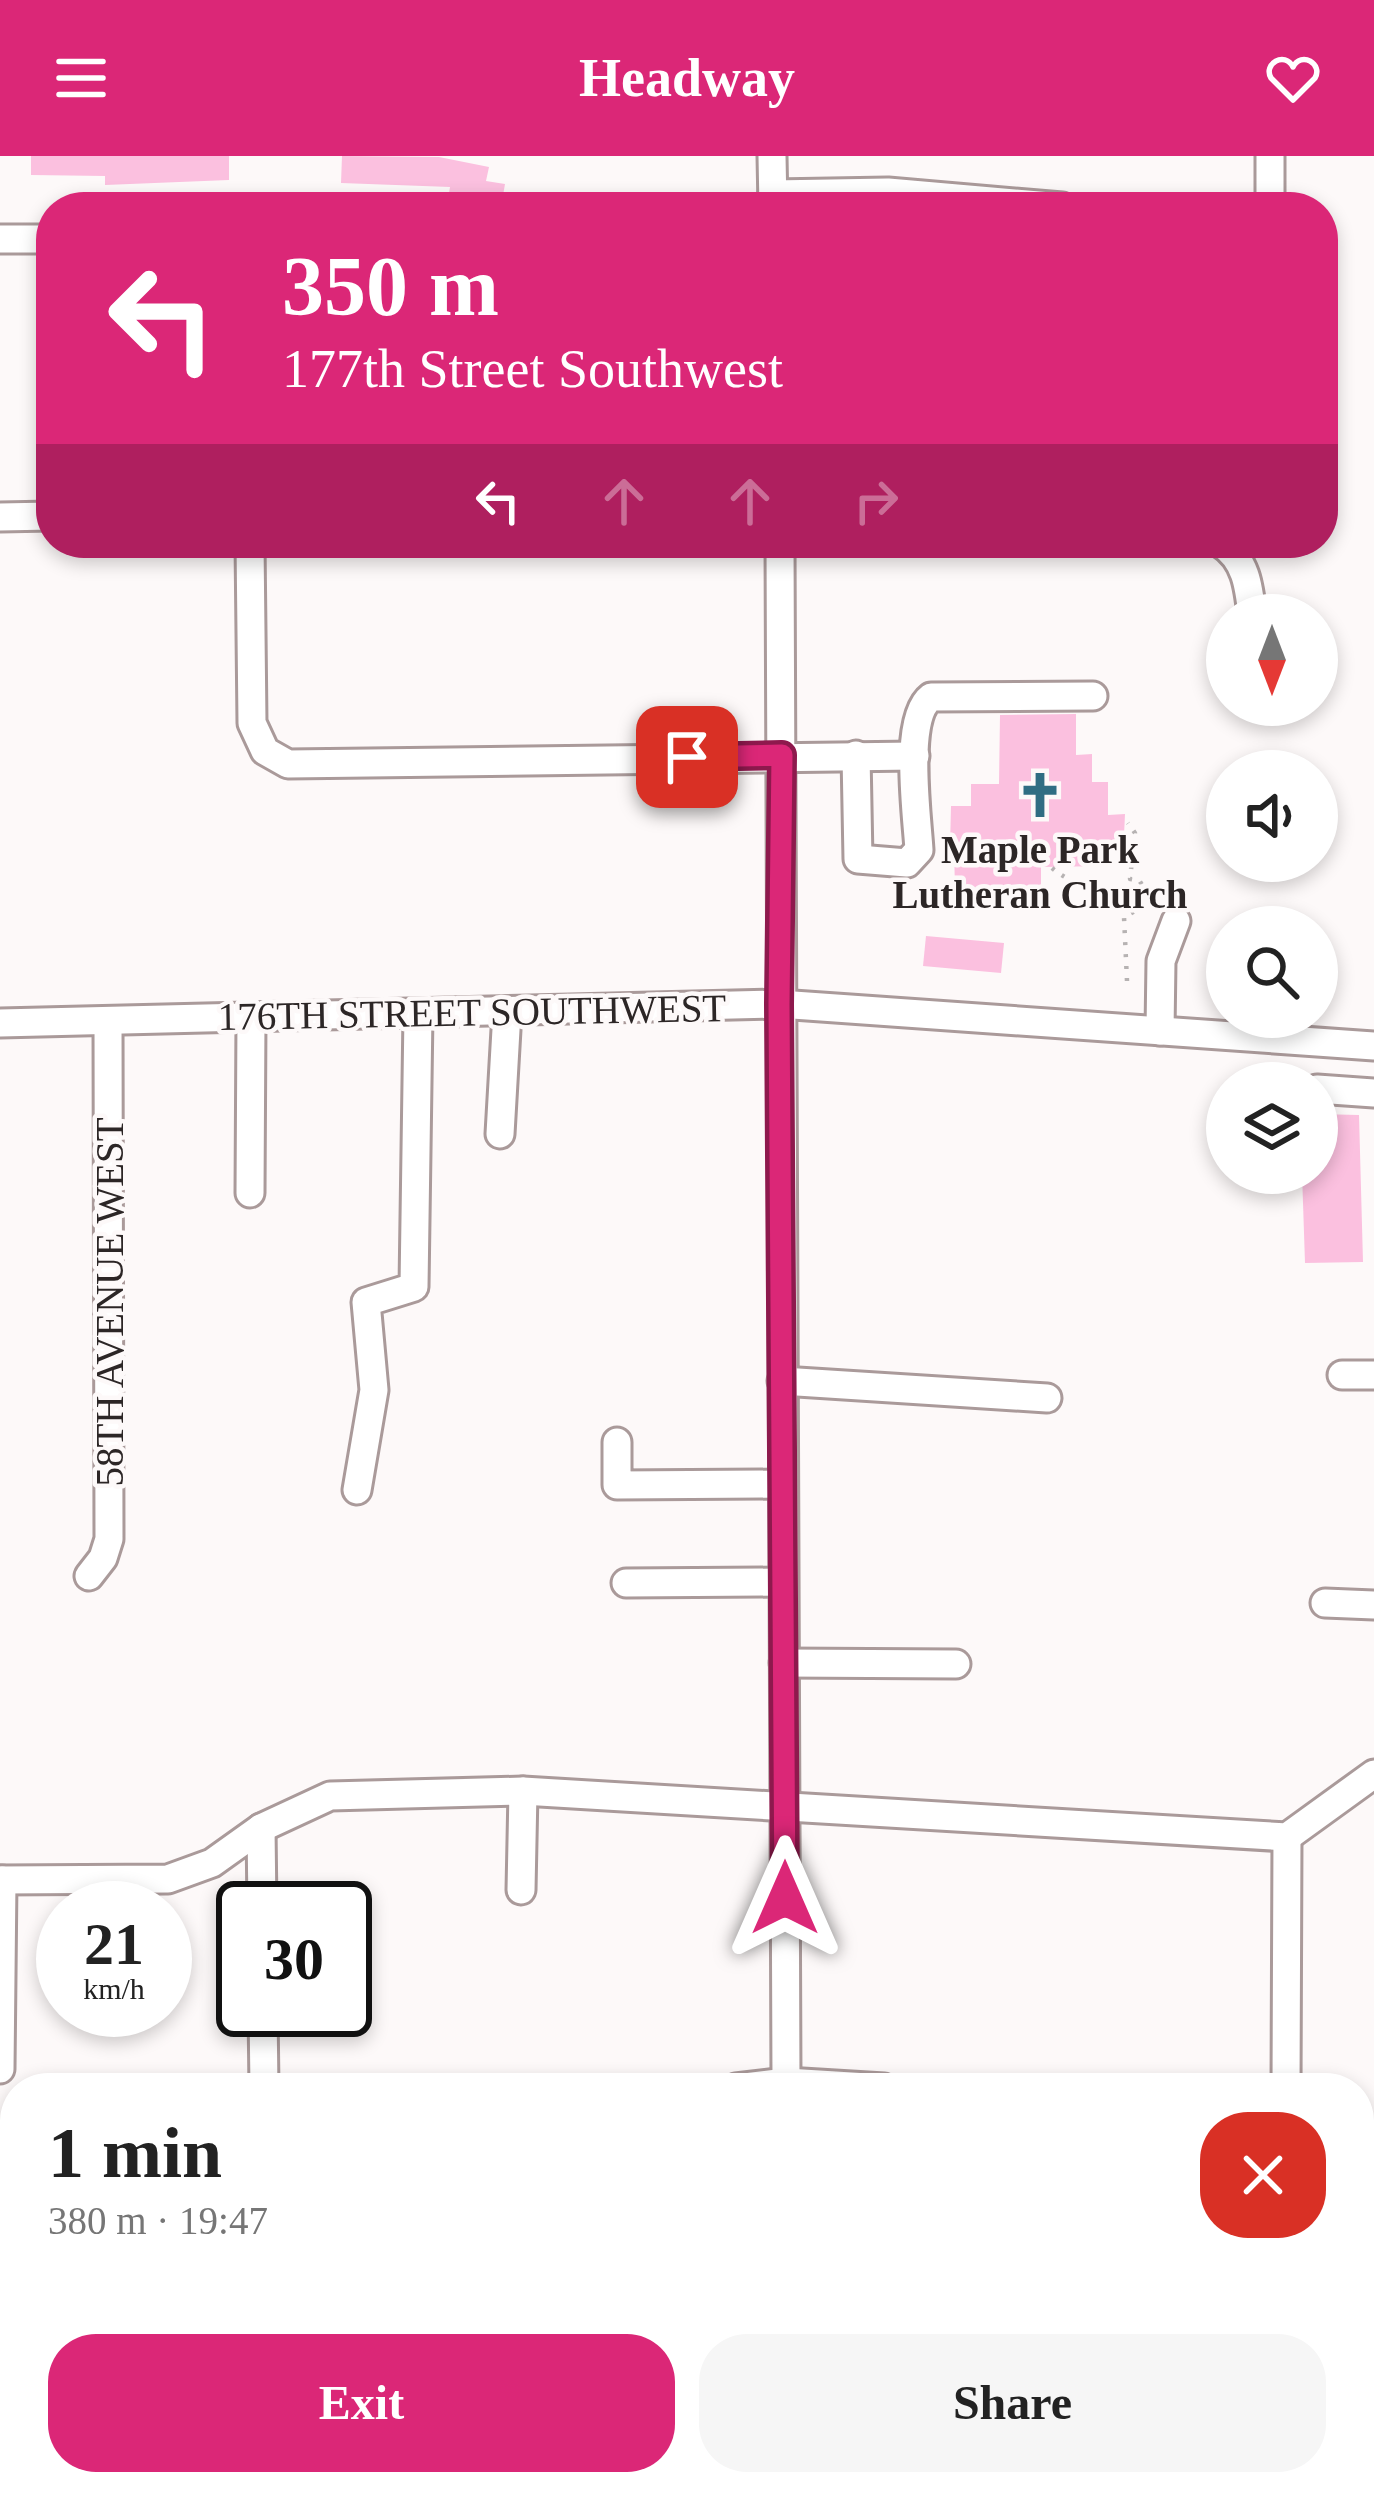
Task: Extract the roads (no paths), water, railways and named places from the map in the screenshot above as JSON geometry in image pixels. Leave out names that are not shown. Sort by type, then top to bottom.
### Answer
[{"type":"street","points":[[772,156],[773,192]]},
{"type":"street","points":[[1270,156],[1270,192]]},
{"type":"street","points":[[0,238],[36,239]]},
{"type":"street","points":[[0,517],[36,516]]},
{"type":"street","points":[[250,558],[252,723],[265,751],[288,764],[915,756]]},
{"type":"street","points":[[780,558],[786,2073]]},
{"type":"street","points":[[1235,558],[1244,572],[1248,594]]},
{"type":"street","points":[[856,755],[858,859],[907,863],[919,850],[916,715],[931,697],[1093,696]]},
{"type":"street","points":[[1160,1030],[1161,961],[1176,921]]},
{"type":"street","name":"176TH STREET SOUTHWEST","points":[[0,1023],[779,1004],[1374,1046]]},
{"type":"street","points":[[500,1134],[506,1012]]},
{"type":"street","points":[[357,1490],[374,1390],[366,1302],[413,1287],[418,1014]]},
{"type":"street","points":[[250,1193],[251,1018]]},
{"type":"street","name":"58TH AVENUE WEST","points":[[89,1576],[103,1558],[109,1539],[108,1021]]},
{"type":"street","points":[[1310,1041],[1312,1062]]},
{"type":"street","points":[[1338,1089],[1374,1093]]},
{"type":"street","points":[[1342,1375],[1374,1375]]},
{"type":"street","points":[[782,1381],[1048,1398]]},
{"type":"street","points":[[617,1442],[617,1484],[783,1484]]},
{"type":"street","points":[[626,1583],[783,1582]]},
{"type":"street","points":[[1325,1603],[1374,1605]]},
{"type":"street","points":[[784,1663],[956,1664]]},
{"type":"street","points":[[0,2069],[1,1880],[168,1879],[212,1862],[261,1828],[330,1796],[523,1791],[1287,1837],[1374,1774]]},
{"type":"street","points":[[521,1889],[523,1791]]},
{"type":"street","points":[[261,1828],[262,1881]]},
{"type":"street","points":[[1286,2073],[1287,1837]]},
{"type":"street","points":[[263,2037],[264,2073]]},
{"type":"place","name":"Maple Park Lutheran Church","points":[[1040,795]]}]
